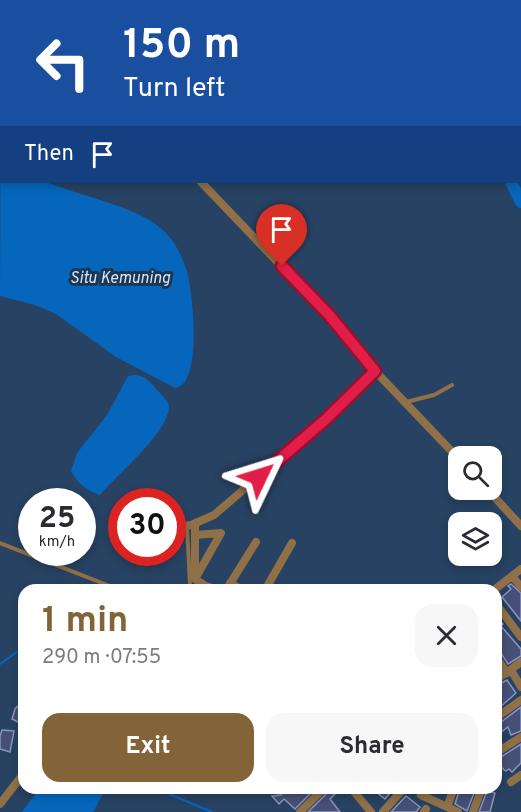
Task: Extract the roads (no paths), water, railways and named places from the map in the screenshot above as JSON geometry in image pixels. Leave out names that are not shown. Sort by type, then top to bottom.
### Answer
[{"type":"street","points":[[202,183],[330,316],[375,371],[448,447]]},
{"type":"street","points":[[186,526],[214,515],[326,419],[375,371]]},
{"type":"street","points":[[497,500],[521,526]]},
{"type":"street","points":[[191,525],[195,535],[195,579]]},
{"type":"street","points":[[195,535],[221,533],[195,579]]},
{"type":"street","points":[[230,583],[256,542]]},
{"type":"street","points":[[268,584],[292,543]]},
{"type":"street","points":[[502,584],[521,569]]},
{"type":"street","points":[[512,576],[521,587]]},
{"type":"street","points":[[195,579],[203,584]]},
{"type":"street","points":[[502,612],[521,637]]},
{"type":"street","points":[[502,663],[521,687]]},
{"type":"street","points":[[502,676],[521,663]]},
{"type":"street","points":[[502,714],[521,700]]},
{"type":"street","points":[[502,749],[521,737]]},
{"type":"street","points":[[511,782],[521,775]]},
{"type":"street","points":[[0,804],[18,781]]},
{"type":"street","points":[[300,812],[318,794]]},
{"type":"street","points":[[361,794],[369,811]]},
{"type":"street","points":[[383,812],[399,794]]},
{"type":"street","points":[[422,794],[458,812]]},
{"type":"street","points":[[447,807],[452,794]]},
{"type":"street","points":[[473,812],[480,794]]},
{"type":"lane","points":[[405,402],[434,394],[452,385]]},
{"type":"lane","points":[[190,584],[191,525]]},
{"type":"lane","points":[[0,543],[105,584]]},
{"type":"water","name":"Situ Kemuning","points":[[0,183],[46,183],[120,206],[156,224],[169,236],[179,251],[192,298],[194,336],[190,371],[184,383],[175,388],[116,357],[56,314],[35,305],[0,296]]},
{"type":"water","points":[[138,375],[145,378],[168,403],[168,413],[163,424],[143,451],[100,495],[96,493],[96,488],[83,486],[71,471],[77,453],[107,415],[128,376]]},
{"type":"water","points":[[36,794],[103,794],[93,812],[22,812]]},
{"type":"waterway","points":[[512,183],[521,202]]},
{"type":"waterway","points":[[0,664],[18,651]]},
{"type":"waterway","points":[[169,794],[212,812]]}]
